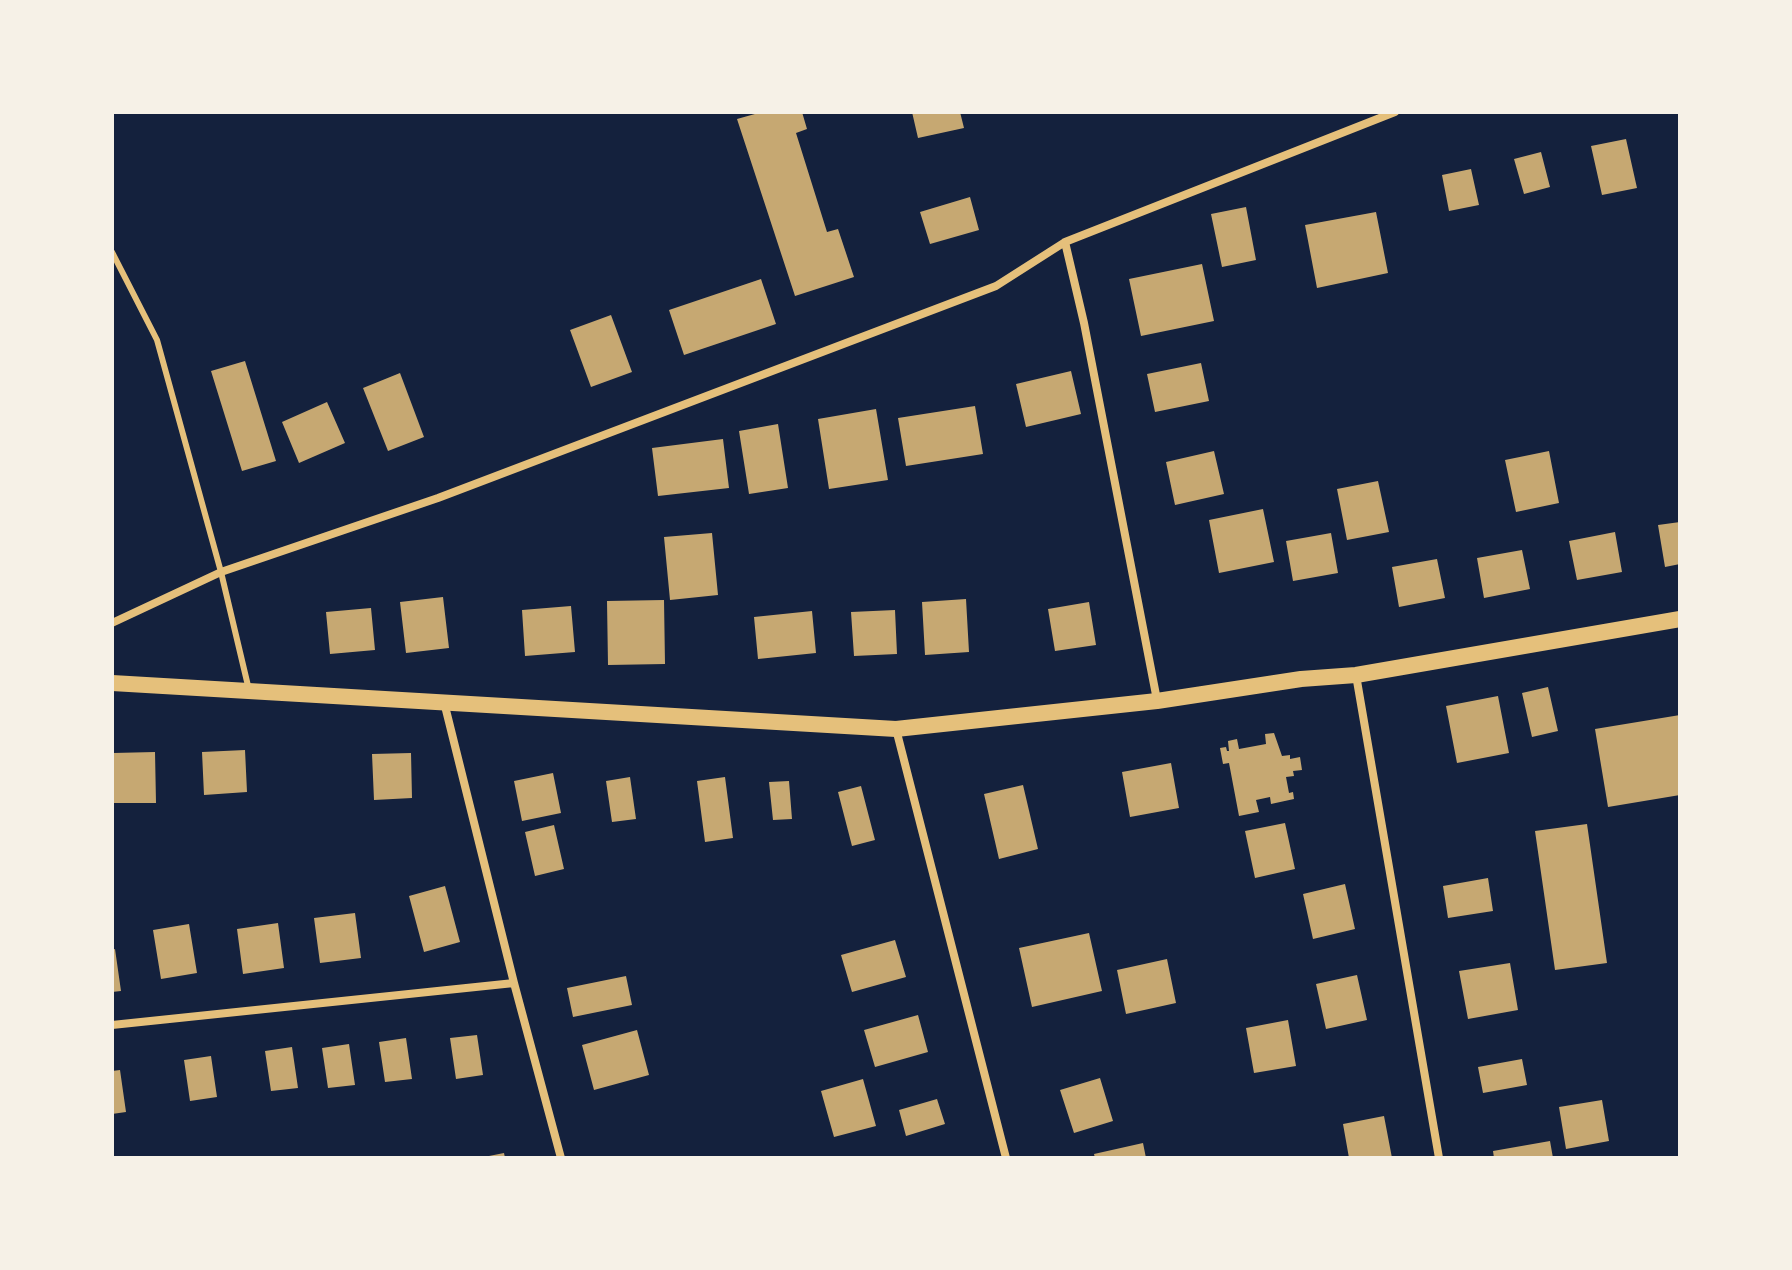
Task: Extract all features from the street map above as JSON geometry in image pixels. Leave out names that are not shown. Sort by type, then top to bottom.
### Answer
[{"type":"main road","points":[[112,683],[896,729],[1157,701],[1301,679],[1356,675],[1680,619]]},
{"type":"street","points":[[112,623],[221,572],[438,498],[996,286],[1065,242],[1395,112]]},
{"type":"street","points":[[1065,242],[1084,323],[1157,701]]},
{"type":"street","points":[[1356,675],[1439,1158]]},
{"type":"street","points":[[444,701],[561,1158]]},
{"type":"street","points":[[896,729],[1006,1158]]},
{"type":"street","points":[[112,1025],[514,983]]},
{"type":"lane","points":[[112,252],[157,340],[221,572],[249,691]]},
{"type":"building","points":[[762,112],[802,112],[807,129],[796,133],[827,232],[838,229],[854,277],[795,296],[737,119]]},
{"type":"building","points":[[912,112],[960,112],[964,128],[918,138]]},
{"type":"building","points":[[1626,139],[1637,188],[1602,195],[1591,146]]},
{"type":"building","points":[[1541,152],[1550,187],[1524,194],[1514,159]]},
{"type":"building","points":[[1471,169],[1479,205],[1449,211],[1442,175]]},
{"type":"building","points":[[970,197],[979,230],[930,244],[920,212]]},
{"type":"building","points":[[1246,207],[1256,260],[1222,267],[1211,214]]},
{"type":"building","points":[[1376,212],[1388,273],[1317,288],[1305,225]]},
{"type":"building","points":[[1202,264],[1214,321],[1141,336],[1129,279]]},
{"type":"building","points":[[761,279],[776,324],[684,355],[669,310]]},
{"type":"building","points":[[611,315],[632,372],[591,387],[570,330]]},
{"type":"building","points":[[245,361],[276,461],[242,471],[211,371]]},
{"type":"building","points":[[1201,363],[1209,401],[1155,412],[1147,374]]},
{"type":"building","points":[[1071,371],[1081,414],[1026,427],[1016,384]]},
{"type":"building","points":[[400,373],[424,437],[388,451],[363,388]]},
{"type":"building","points":[[327,402],[345,443],[299,463],[282,422]]},
{"type":"building","points":[[975,406],[983,454],[906,466],[898,418]]},
{"type":"building","points":[[876,409],[888,480],[829,489],[818,419]]},
{"type":"building","points":[[778,424],[788,488],[749,494],[739,431]]},
{"type":"building","points":[[723,439],[729,488],[658,496],[652,448]]},
{"type":"building","points":[[1214,451],[1224,494],[1175,505],[1166,462]]},
{"type":"building","points":[[1549,451],[1559,503],[1516,512],[1505,460]]},
{"type":"building","points":[[1378,481],[1389,532],[1347,540],[1337,489]]},
{"type":"building","points":[[1263,509],[1274,562],[1219,573],[1209,520]]},
{"type":"building","points":[[1680,522],[1680,564],[1665,567],[1658,525]]},
{"type":"building","points":[[1615,532],[1622,572],[1577,580],[1569,541]]},
{"type":"building","points":[[712,533],[718,595],[670,600],[664,537]]},
{"type":"building","points":[[1331,533],[1338,573],[1293,581],[1286,541]]},
{"type":"building","points":[[1522,550],[1530,589],[1484,598],[1477,558]]},
{"type":"building","points":[[1437,559],[1445,598],[1399,607],[1392,567]]},
{"type":"building","points":[[443,597],[449,648],[406,653],[400,602]]},
{"type":"building","points":[[966,599],[969,652],[925,655],[922,602]]},
{"type":"building","points":[[664,600],[665,664],[608,665],[607,601]]},
{"type":"building","points":[[1089,602],[1096,645],[1055,651],[1048,609]]},
{"type":"building","points":[[571,606],[575,652],[525,656],[522,610]]},
{"type":"building","points":[[371,608],[375,650],[330,654],[326,612]]},
{"type":"building","points":[[895,610],[897,654],[854,656],[851,612]]},
{"type":"building","points":[[812,611],[816,653],[758,659],[754,617]]},
{"type":"building","points":[[1548,687],[1558,731],[1532,737],[1522,693]]},
{"type":"building","points":[[1498,696],[1509,753],[1457,763],[1446,706]]},
{"type":"building","points":[[1680,715],[1680,795],[1608,807],[1595,729]]},
{"type":"building","points":[[1274,733],[1282,756],[1290,755],[1290,759],[1300,757],[1302,770],[1293,771],[1294,776],[1286,777],[1289,793],[1293,792],[1294,799],[1271,804],[1270,797],[1256,800],[1259,812],[1239,816],[1229,763],[1223,764],[1220,748],[1226,747],[1229,751],[1228,741],[1237,739],[1239,749],[1266,744],[1265,734]]},
{"type":"building","points":[[245,750],[247,792],[204,795],[202,752]]},
{"type":"building","points":[[155,752],[156,803],[114,803],[113,753]]},
{"type":"building","points":[[411,753],[412,798],[374,800],[372,754]]},
{"type":"building","points":[[1171,763],[1179,808],[1130,817],[1122,772]]},
{"type":"building","points":[[553,773],[561,813],[522,821],[514,781]]},
{"type":"building","points":[[630,777],[636,819],[612,822],[606,781]]},
{"type":"building","points":[[725,777],[733,838],[705,842],[697,781]]},
{"type":"building","points":[[789,781],[792,819],[773,820],[769,782]]},
{"type":"building","points":[[1023,785],[1038,849],[999,859],[984,794]]},
{"type":"building","points":[[861,786],[875,840],[852,846],[838,792]]},
{"type":"building","points":[[1285,823],[1295,869],[1255,878],[1245,831]]},
{"type":"building","points":[[1587,824],[1607,963],[1555,970],[1535,831]]},
{"type":"building","points":[[554,825],[564,869],[535,876],[525,832]]},
{"type":"building","points":[[1488,878],[1493,911],[1448,918],[1443,886]]},
{"type":"building","points":[[1345,884],[1355,929],[1313,939],[1303,894]]},
{"type":"building","points":[[445,886],[460,942],[424,952],[409,896]]},
{"type":"building","points":[[355,913],[361,958],[320,963],[314,918]]},
{"type":"building","points":[[278,923],[284,968],[243,974],[237,929]]},
{"type":"building","points":[[189,924],[197,973],[161,979],[153,930]]},
{"type":"building","points":[[1089,933],[1102,991],[1032,1007],[1019,948]]},
{"type":"building","points":[[895,940],[906,977],[852,992],[841,955]]},
{"type":"building","points":[[115,949],[121,991],[112,992],[112,950]]},
{"type":"building","points":[[1167,959],[1176,1003],[1126,1014],[1117,970]]},
{"type":"building","points":[[1510,963],[1518,1010],[1468,1019],[1459,971]]},
{"type":"building","points":[[1357,975],[1367,1020],[1326,1029],[1316,984]]},
{"type":"building","points":[[626,976],[632,1005],[573,1017],[567,988]]},
{"type":"building","points":[[918,1015],[928,1052],[875,1067],[864,1030]]},
{"type":"building","points":[[1288,1020],[1296,1066],[1254,1073],[1246,1028]]},
{"type":"building","points":[[637,1030],[649,1075],[594,1090],[582,1045]]},
{"type":"building","points":[[477,1035],[483,1075],[456,1079],[450,1038]]},
{"type":"building","points":[[406,1038],[412,1079],[385,1082],[379,1042]]},
{"type":"building","points":[[349,1044],[355,1085],[328,1088],[322,1048]]},
{"type":"building","points":[[292,1047],[298,1088],[271,1091],[265,1051]]},
{"type":"building","points":[[211,1056],[217,1097],[190,1101],[184,1060]]},
{"type":"building","points":[[1522,1059],[1527,1085],[1483,1093],[1478,1067]]},
{"type":"building","points":[[120,1070],[126,1112],[112,1114],[112,1071]]},
{"type":"building","points":[[1100,1078],[1113,1121],[1074,1133],[1060,1090]]},
{"type":"building","points":[[863,1079],[876,1126],[834,1137],[821,1091]]},
{"type":"building","points":[[937,1099],[945,1124],[906,1136],[899,1110]]},
{"type":"building","points":[[1602,1100],[1609,1141],[1566,1149],[1559,1107]]},
{"type":"building","points":[[1384,1116],[1392,1158],[1349,1158],[1343,1124]]},
{"type":"building","points":[[1550,1141],[1553,1158],[1494,1158],[1493,1151]]},
{"type":"building","points":[[1143,1143],[1146,1158],[1095,1158],[1094,1154]]},
{"type":"building","points":[[504,1153],[505,1158],[484,1157]]}]
